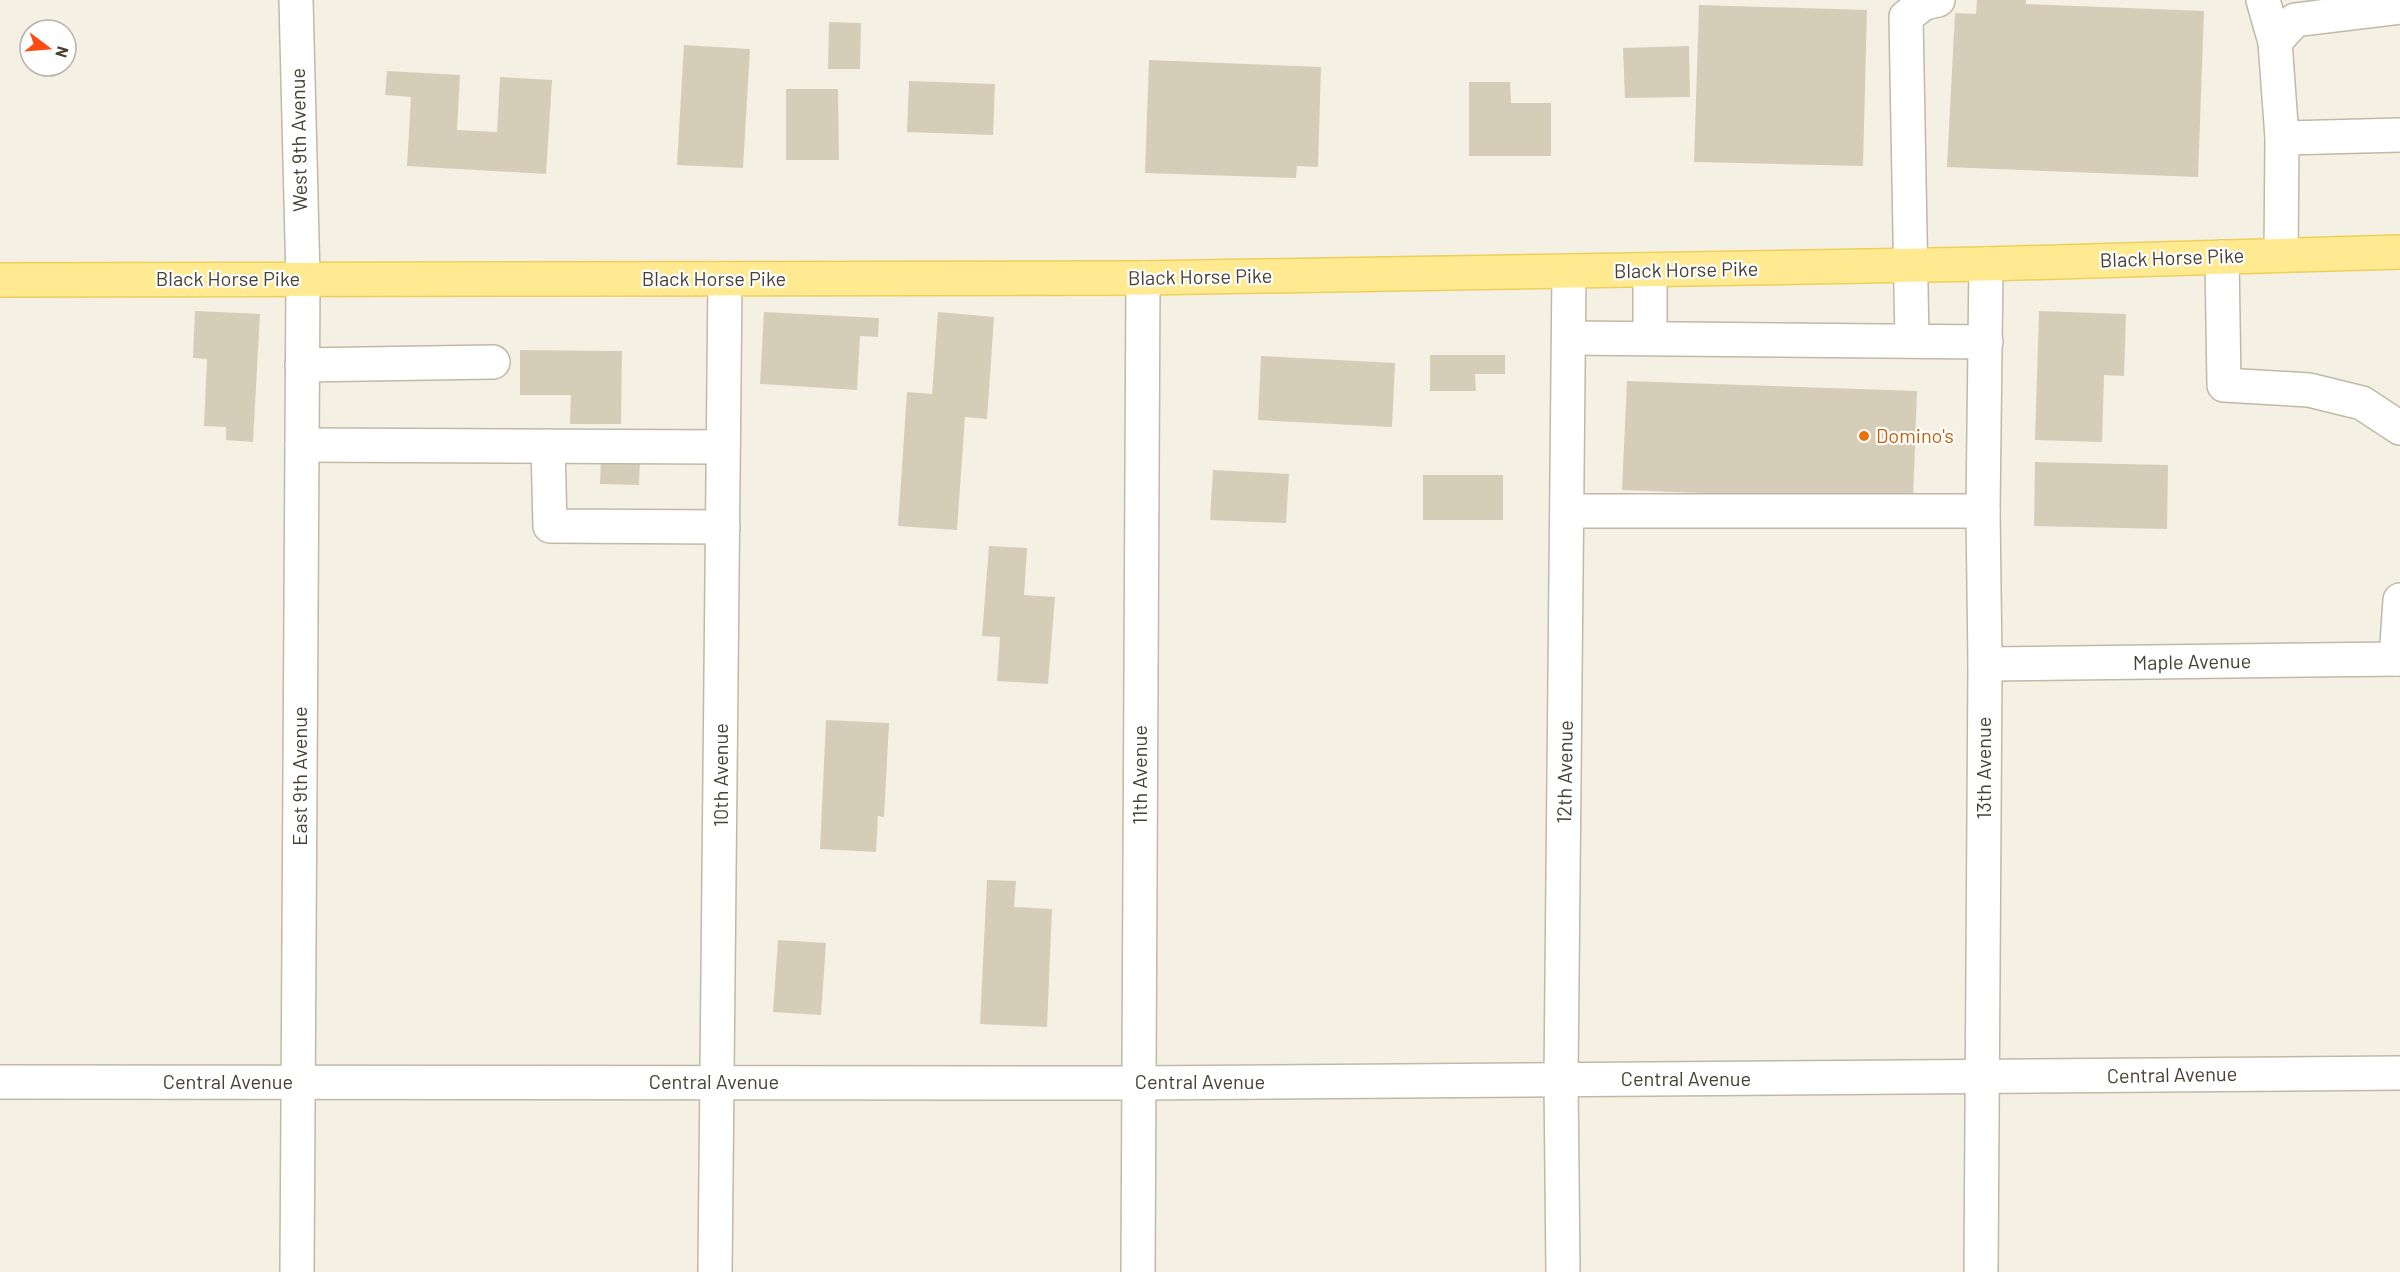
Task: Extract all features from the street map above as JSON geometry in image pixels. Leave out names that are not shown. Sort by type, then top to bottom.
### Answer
[{"type":"main road","name":"Black Horse Pike","points":[[0,280],[1143,278],[1912,266],[2400,252]]},
{"type":"street","name":"West 9th Avenue","points":[[296,0],[303,279]]},
{"type":"street","points":[[1912,341],[1906,17],[1924,3],[1938,0]]},
{"type":"street","points":[[2263,0],[2275,42],[2282,138],[2281,255]]},
{"type":"street","points":[[2275,42],[2295,20],[2400,6]]},
{"type":"street","points":[[2282,138],[2400,135]]},
{"type":"street","points":[[2222,257],[2224,385],[2309,390],[2362,403],[2400,428]]},
{"type":"street","name":"13th Avenue","points":[[1981,1272],[1986,264]]},
{"type":"street","points":[[1650,270],[1650,337]]},
{"type":"street","name":"12th Avenue","points":[[1563,1272],[1562,1080],[1569,272]]},
{"type":"street","name":"11th Avenue","points":[[1137,1272],[1143,278]]},
{"type":"street","name":"East 9th Avenue","points":[[297,1272],[303,279]]},
{"type":"street","name":"10th Avenue","points":[[715,1272],[725,279]]},
{"type":"street","points":[[1569,338],[1986,342]]},
{"type":"street","points":[[302,365],[493,362]]},
{"type":"street","points":[[302,445],[723,447]]},
{"type":"street","points":[[548,446],[550,526],[723,527]]},
{"type":"street","points":[[1567,511],[1983,511]]},
{"type":"street","points":[[2398,659],[2400,600]]},
{"type":"street","name":"Maple Avenue","points":[[1985,664],[2398,659]]},
{"type":"street","name":"Central Avenue","points":[[0,1082],[1139,1083],[2400,1073]]},
{"type":"building","points":[[1977,0],[2026,0],[2026,4],[2204,11],[2198,177],[1947,167],[1955,13],[1976,14]]},
{"type":"building","points":[[1699,5],[1867,10],[1863,166],[1694,162]]},
{"type":"building","points":[[829,22],[861,23],[860,69],[828,69]]},
{"type":"building","points":[[684,45],[750,49],[743,168],[677,165]]},
{"type":"building","points":[[1689,46],[1690,97],[1625,98],[1623,48]]},
{"type":"building","points":[[1149,60],[1321,67],[1318,167],[1297,166],[1296,178],[1145,173]]},
{"type":"building","points":[[387,71],[460,75],[457,130],[497,132],[500,77],[552,80],[546,174],[407,166],[411,97],[385,95]]},
{"type":"building","points":[[909,81],[995,84],[993,135],[907,132]]},
{"type":"building","points":[[1469,82],[1510,82],[1511,103],[1551,103],[1551,156],[1469,156]]},
{"type":"building","points":[[786,89],[838,89],[839,160],[786,160]]},
{"type":"building","points":[[195,311],[260,314],[253,442],[226,440],[226,427],[204,426],[207,359],[193,358]]},
{"type":"building","points":[[2039,311],[2126,314],[2124,376],[2104,375],[2102,442],[2035,440]]},
{"type":"building","points":[[764,312],[879,318],[878,337],[860,336],[857,390],[760,384]]},
{"type":"building","points":[[938,312],[994,317],[987,419],[965,417],[957,530],[898,526],[907,392],[932,394]]},
{"type":"building","points":[[520,350],[622,351],[621,424],[570,424],[571,395],[520,395]]},
{"type":"building","points":[[1430,355],[1505,355],[1505,374],[1475,374],[1476,391],[1430,391]]},
{"type":"building","points":[[1261,356],[1395,363],[1392,427],[1258,420]]},
{"type":"building","points":[[1627,381],[1917,391],[1913,501],[1622,490]]},
{"type":"building","points":[[602,435],[641,436],[639,485],[600,484]]},
{"type":"building","points":[[2035,462],[2168,465],[2167,529],[2034,526]]},
{"type":"building","points":[[1213,470],[1289,474],[1286,523],[1210,520]]},
{"type":"building","points":[[1423,475],[1503,475],[1503,520],[1423,520]]},
{"type":"building","points":[[989,546],[1027,548],[1024,595],[1055,597],[1048,684],[997,681],[1000,637],[982,636]]},
{"type":"building","points":[[826,720],[889,723],[884,817],[878,816],[876,852],[820,849]]},
{"type":"building","points":[[987,880],[1016,881],[1014,907],[1052,909],[1047,1027],[980,1024]]},
{"type":"building","points":[[778,940],[826,943],[821,1015],[773,1012]]},
{"type":"place","name":"Domino's","points":[[1864,436]]}]
